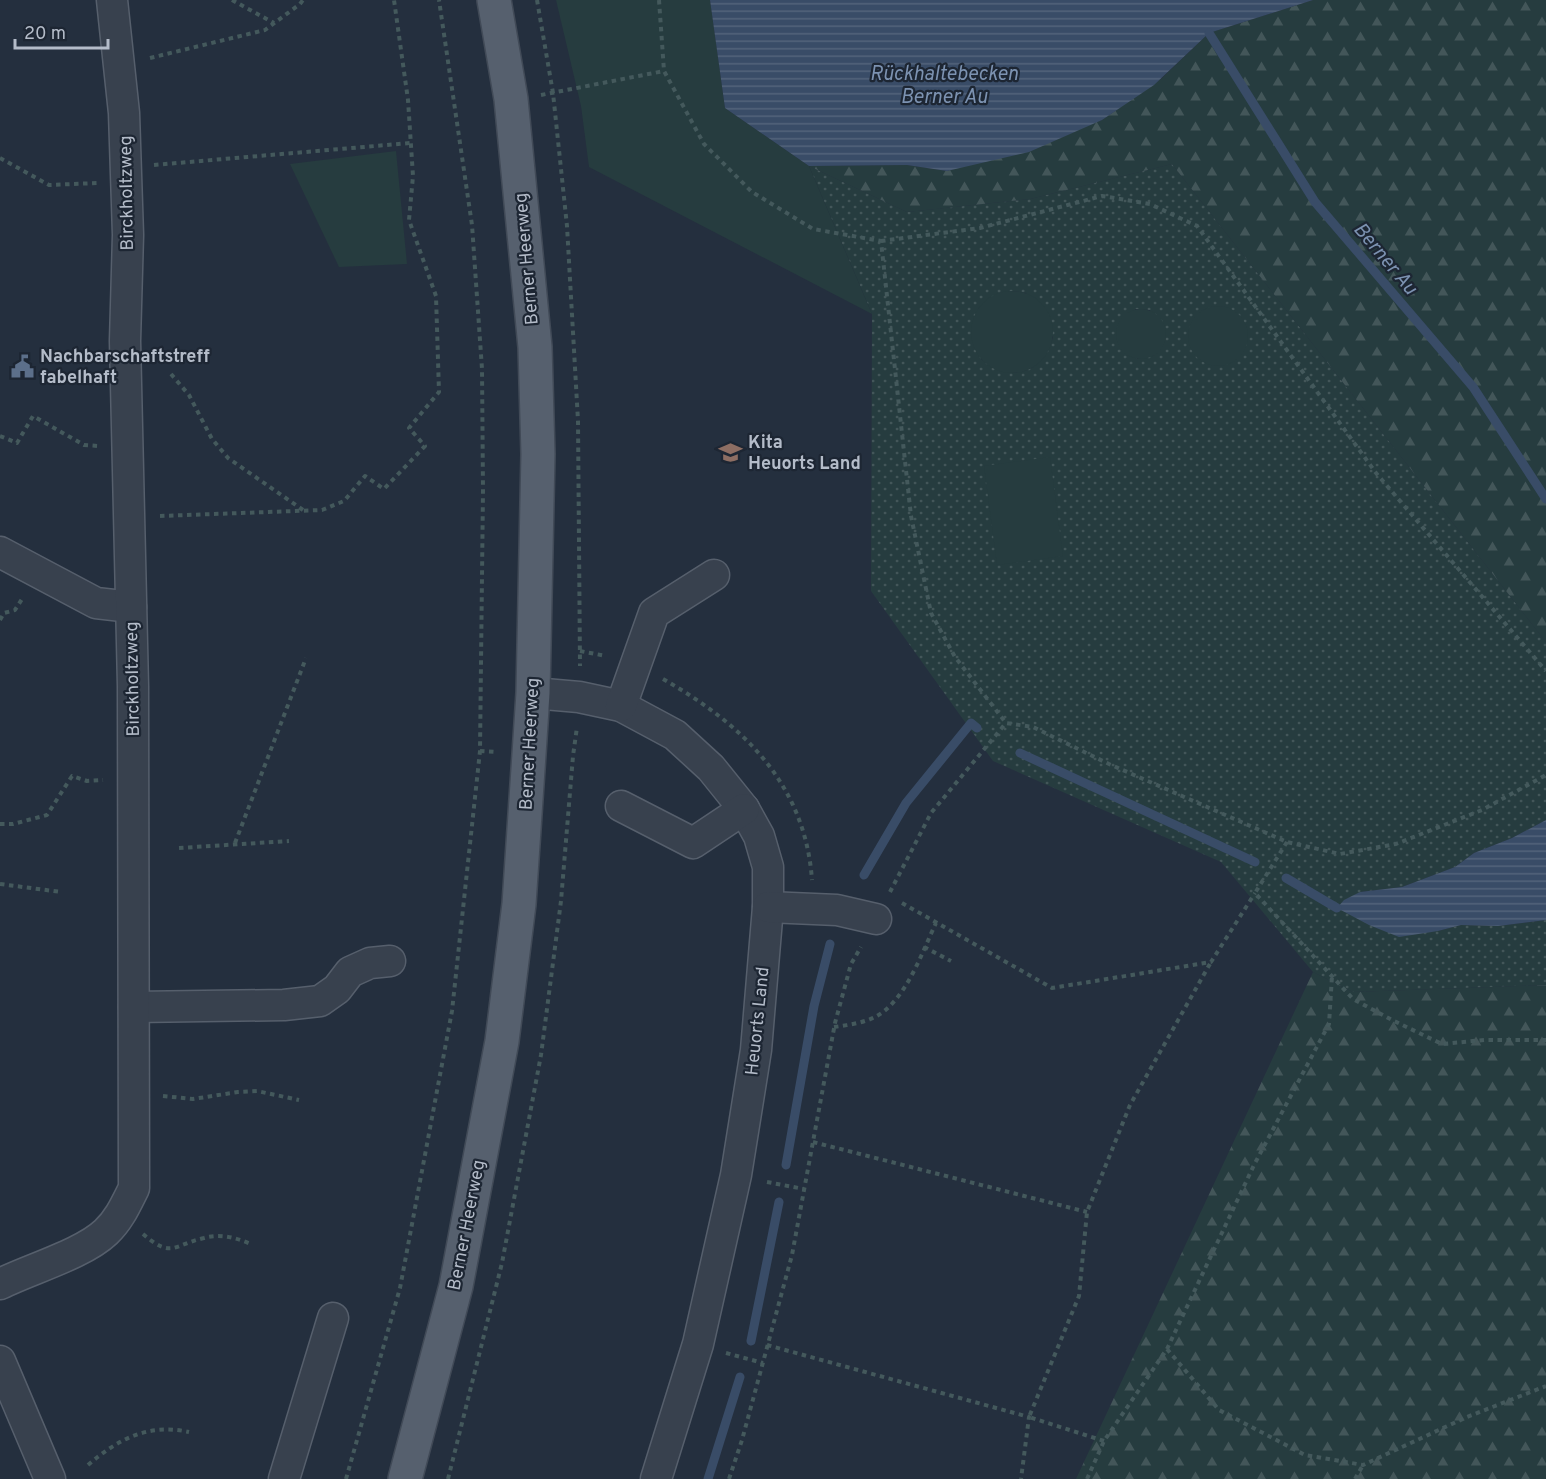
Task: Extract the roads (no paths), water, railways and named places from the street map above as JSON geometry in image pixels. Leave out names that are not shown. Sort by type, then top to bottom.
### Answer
[{"type":"main road","name":"Berner Heerweg","points":[[405,1479],[456,1286],[502,1041],[519,904],[533,693],[538,454],[535,347],[511,99],[494,0]]},
{"type":"street","name":"Birckholtzweg","points":[[0,1284],[89,1245],[105,1233],[118,1218],[134,1188],[134,778],[125,341],[128,235],[124,113],[112,0]]},
{"type":"street","points":[[0,552],[96,603],[130,607]]},
{"type":"street","points":[[621,706],[654,613],[714,575]]},
{"type":"street","name":"Heuorts Land","points":[[533,693],[579,697],[621,706],[675,735],[711,768],[744,809],[759,836],[768,867],[768,907],[756,1050],[736,1175],[698,1344],[656,1479]]},
{"type":"street","points":[[621,806],[693,843],[744,809]]},
{"type":"street","points":[[768,907],[837,910],[882,907]]},
{"type":"street","points":[[134,1006],[274,1005],[320,1001],[337,989],[350,972],[370,963],[390,961]]},
{"type":"street","points":[[284,1479],[333,1318]]},
{"type":"street","points":[[0,1361],[50,1479]]},
{"type":"water","name":"Rückhaltebecken Berner Au","points":[[710,0],[1313,0],[1209,33],[1154,85],[1102,120],[1029,152],[947,171],[907,165],[809,166],[725,108]]},
{"type":"water","points":[[1546,820],[1546,920],[1498,926],[1461,925],[1399,937],[1369,925],[1337,908],[1344,900],[1360,892],[1402,887],[1455,867],[1474,853],[1512,838]]},
{"type":"waterway","name":"Berner Au","points":[[1209,33],[1315,202],[1473,387],[1546,499]]},
{"type":"waterway","points":[[864,875],[906,803],[971,723],[977,728]]},
{"type":"waterway","points":[[1020,753],[1255,862]]},
{"type":"waterway","points":[[1286,878],[1337,908]]},
{"type":"waterway","points":[[786,1165],[814,1006],[830,944]]},
{"type":"waterway","points":[[751,1341],[779,1202]]},
{"type":"waterway","points":[[708,1479],[740,1377]]},
{"type":"place","name":"Nachbarschaftstreff fabelhaft","points":[[22,366]]},
{"type":"place","name":"Kita Heuorts Land","points":[[730,452]]}]
